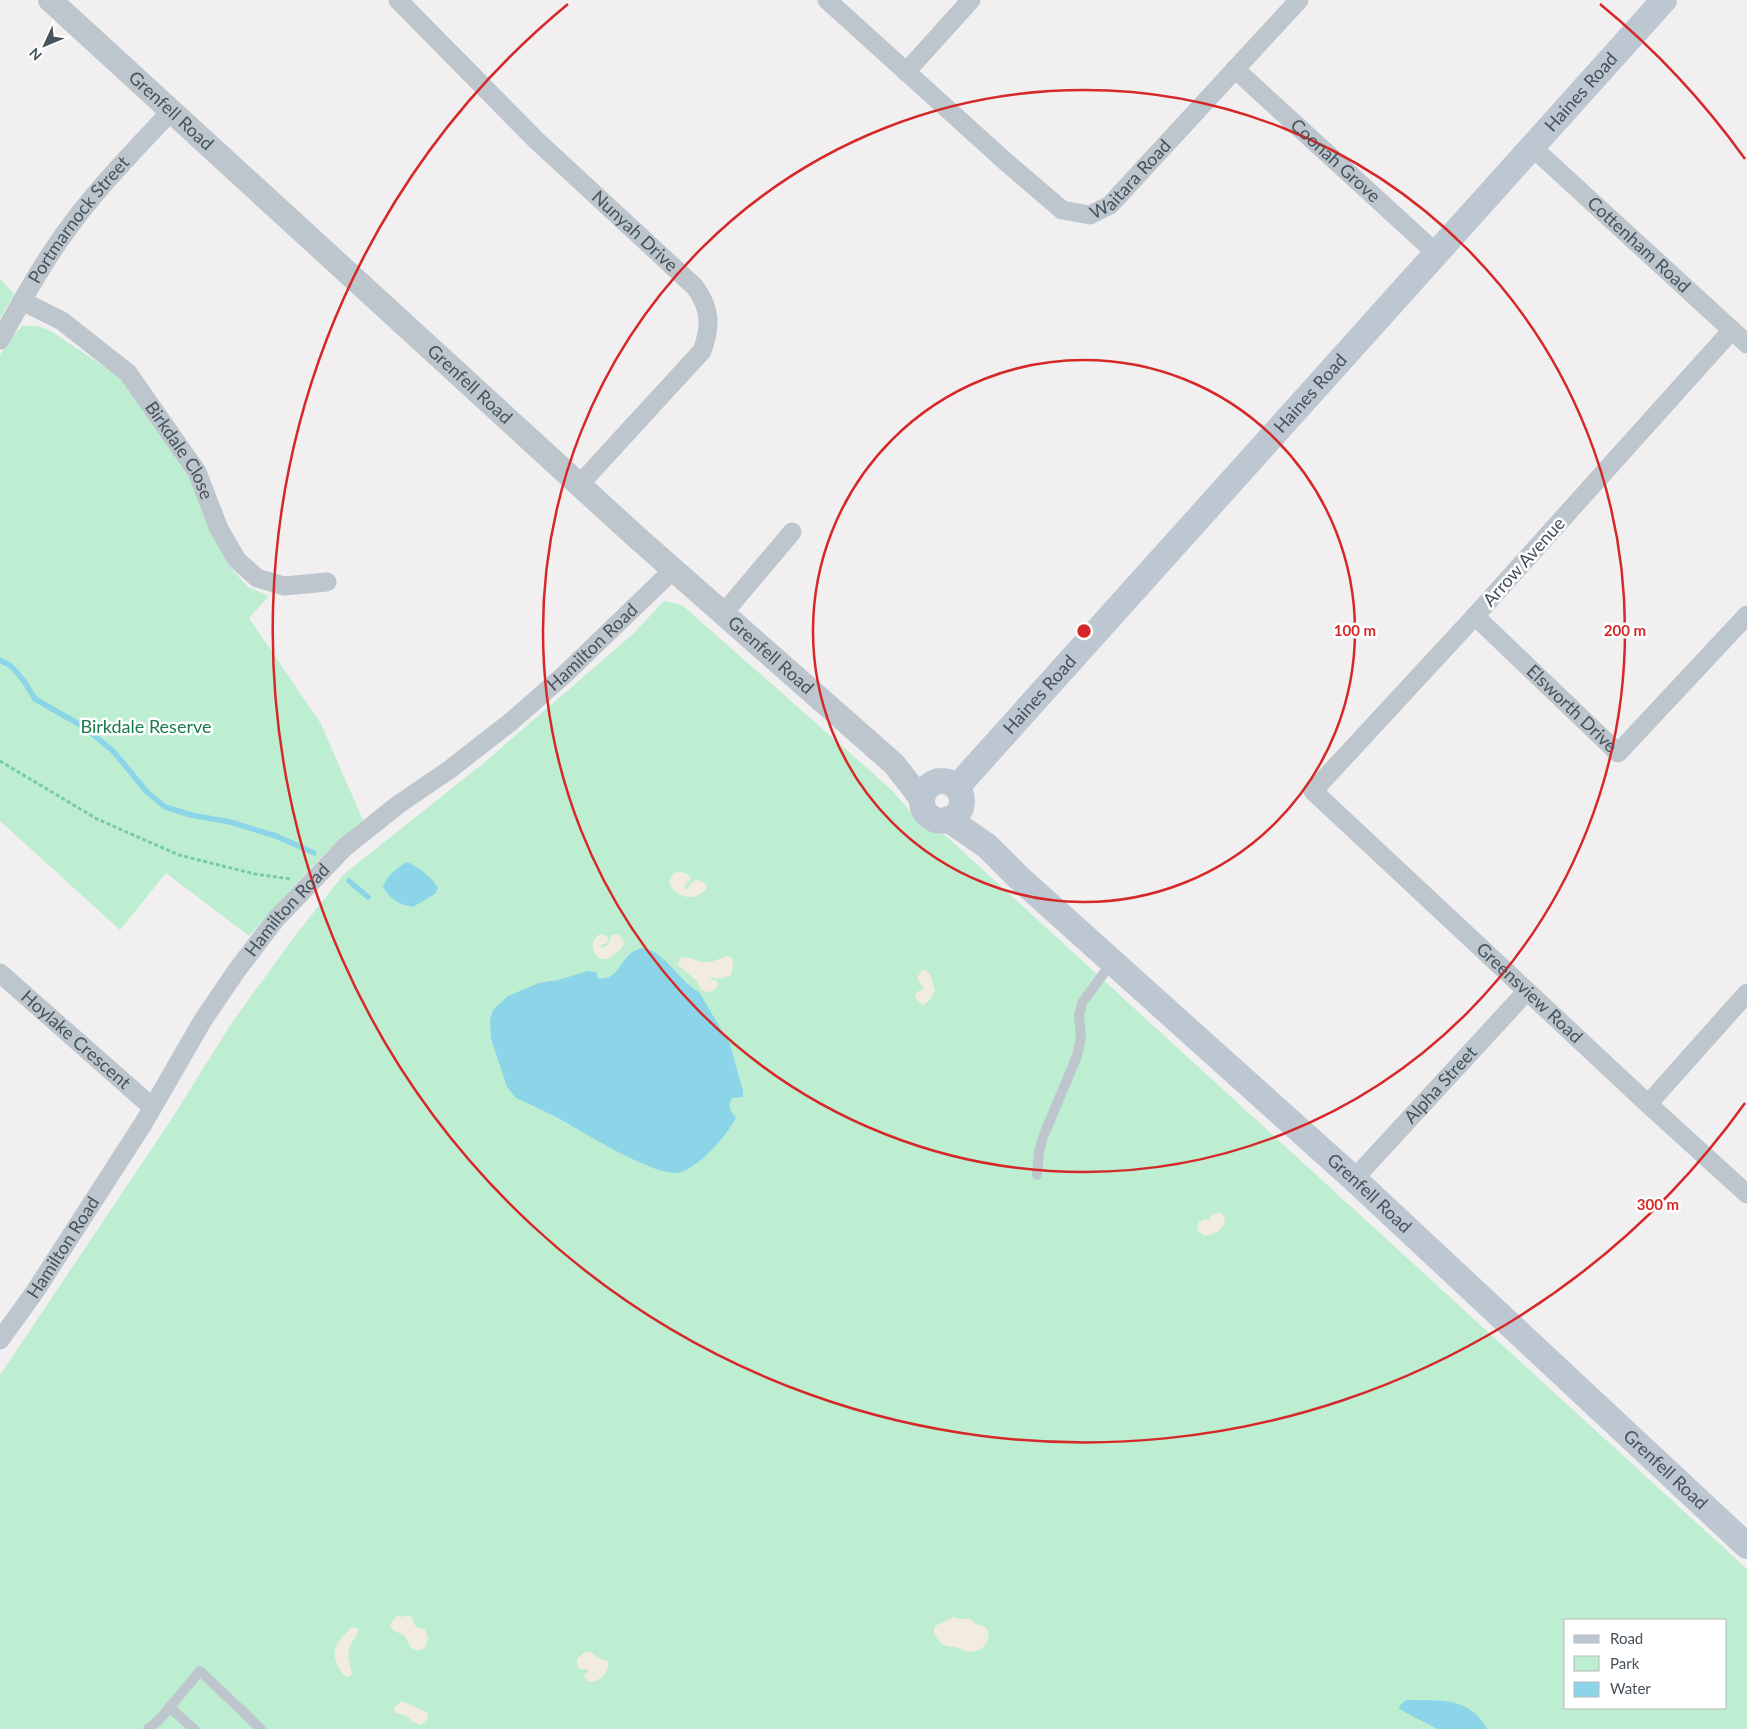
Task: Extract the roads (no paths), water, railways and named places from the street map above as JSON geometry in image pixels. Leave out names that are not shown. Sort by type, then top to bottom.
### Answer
[{"type":"main road","name":"Haines Road","points":[[944,799],[1664,0]]},
{"type":"main road","name":"Grenfell Road","points":[[944,799],[1018,878],[1354,1179],[1747,1546]]},
{"type":"street","name":"Grenfell Road","points":[[50,0],[723,614],[894,764],[944,799]]},
{"type":"street","name":"Nunyah Drive","points":[[398,0],[536,140],[695,287],[702,296],[709,331],[702,351],[579,484]]},
{"type":"street","name":"Waitara Road","points":[[827,0],[1006,162],[1062,210],[1090,215],[1110,205],[1299,0]]},
{"type":"street","points":[[906,72],[971,0]]},
{"type":"street","name":"Coonah Grove","points":[[1235,69],[1436,252]]},
{"type":"street","name":"Portmarnock Street","points":[[0,340],[48,256],[71,224],[107,181],[171,111]]},
{"type":"street","name":"Cottenham Road","points":[[1531,146],[1747,344]]},
{"type":"street","name":"Birkdale Close","points":[[22,301],[62,321],[128,373],[197,472],[219,529],[237,560],[257,578],[284,586],[327,582]]},
{"type":"street","name":"Arrow Avenue","points":[[1313,791],[1475,616],[1732,330]]},
{"type":"street","points":[[723,614],[792,532]]},
{"type":"street","name":"Hamilton Road","points":[[0,1340],[39,1285],[152,1107],[202,1020],[276,919],[345,847],[399,804],[449,770],[513,720],[564,675],[674,570]]},
{"type":"street","name":"Elsworth Drive","points":[[1475,616],[1618,753],[1747,614]]},
{"type":"street","name":"Greensview Road","points":[[1313,791],[1747,1194]]},
{"type":"street","name":"Hoylake Crescent","points":[[1,976],[152,1107]]},
{"type":"street","name":"Alpha Street","points":[[1354,1179],[1527,991]]},
{"type":"street","points":[[1648,1104],[1747,993]]},
{"type":"lane","points":[[1037,1175],[1039,1152],[1043,1137],[1078,1051],[1081,1037],[1079,1016],[1082,1003],[1112,962]]},
{"type":"lane","points":[[148,1729],[200,1671],[261,1729]]},
{"type":"lane","points":[[169,1707],[194,1729]]},
{"type":"water","points":[[406,862],[424,872],[438,888],[435,894],[413,907],[395,901],[383,887],[389,876]]},
{"type":"water","points":[[641,948],[657,954],[699,992],[730,1044],[743,1091],[743,1097],[732,1098],[730,1109],[736,1118],[726,1133],[713,1149],[697,1163],[682,1172],[671,1173],[639,1162],[558,1118],[516,1098],[507,1087],[491,1039],[490,1020],[493,1010],[508,996],[539,983],[558,980],[588,971],[596,972],[598,978],[609,977],[617,971],[630,954]]},
{"type":"water","points":[[1406,1700],[1441,1701],[1462,1705],[1480,1718],[1487,1729],[1437,1729],[1399,1709],[1400,1705]]},
{"type":"waterway","points":[[0,660],[11,666],[24,681],[35,699],[84,727],[113,751],[147,792],[165,807],[191,815],[230,822],[276,836],[314,853]]},
{"type":"waterway","points":[[349,881],[368,897]]},
{"type":"park label","name":"Birkdale Reserve","points":[[146,727]]}]
